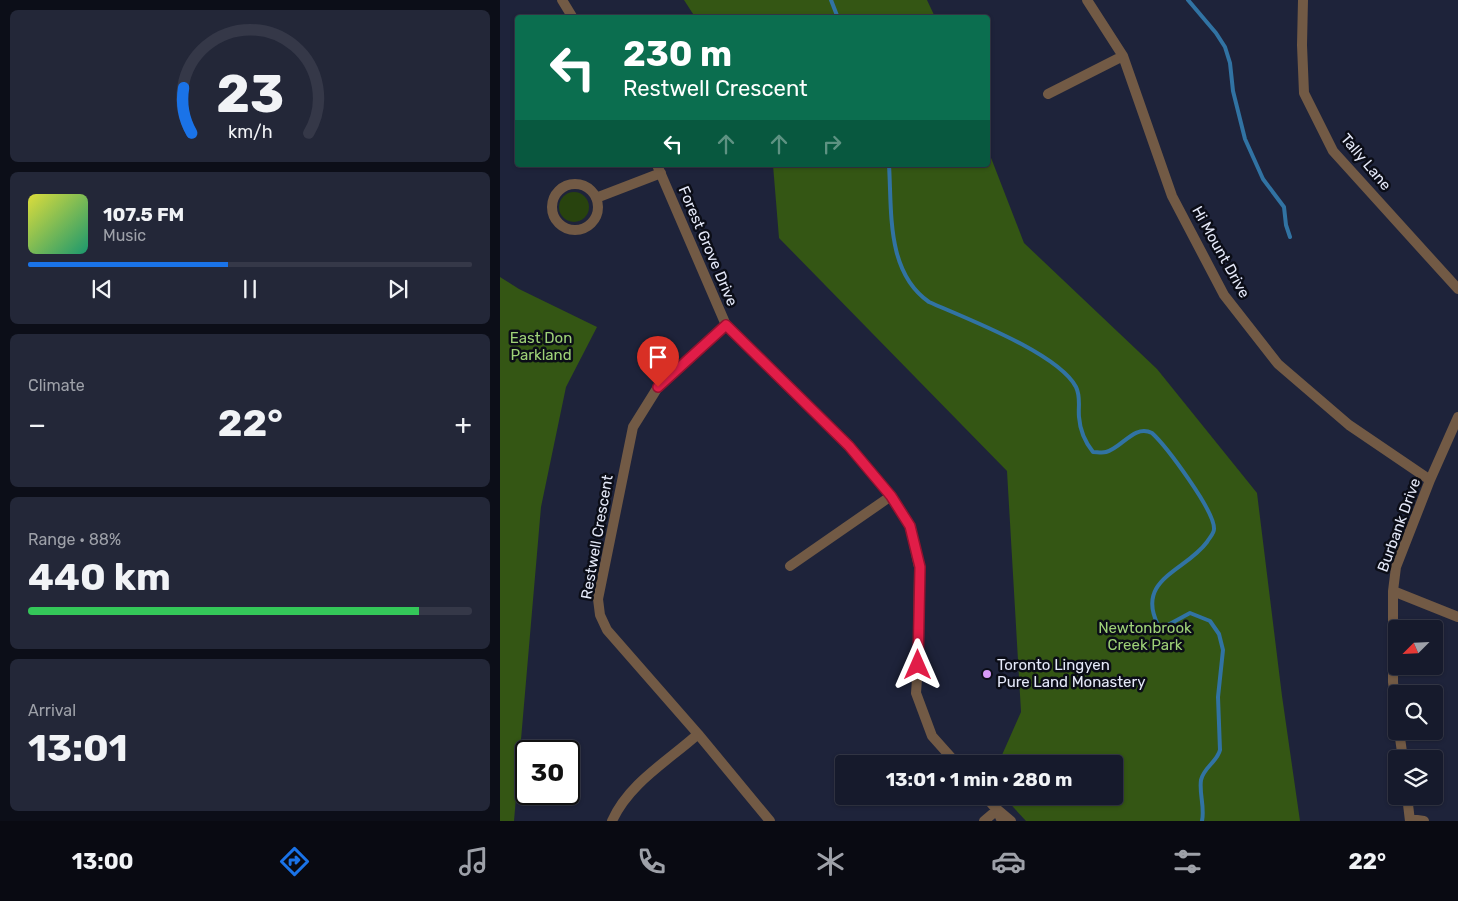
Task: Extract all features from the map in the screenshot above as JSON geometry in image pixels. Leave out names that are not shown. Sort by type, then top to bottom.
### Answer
[{"type":"street","points":[[562,0],[571,15]]},
{"type":"street","name":"Hi Mount Drive","points":[[1087,0],[1123,56],[1172,196],[1224,295],[1278,364],[1349,425],[1430,480]]},
{"type":"street","name":"Tally Lane","points":[[1304,0],[1302,44],[1304,93],[1333,151],[1458,289]]},
{"type":"street","points":[[1048,94],[1123,56]]},
{"type":"street","points":[[596,198],[659,169]]},
{"type":"street","name":"Forest Grove Drive","points":[[659,169],[726,325],[849,446],[891,496],[910,526],[920,567],[916,693],[932,736],[949,755]]},
{"type":"street","points":[[578,184],[586,187],[596,198],[597,212],[590,225],[583,228],[569,229],[562,226],[554,214],[552,207],[554,199],[558,192],[570,185],[578,184]]},
{"type":"street","name":"Restwell Crescent","points":[[726,325],[658,387],[633,427],[598,599],[600,615],[607,630],[698,734],[770,821]]},
{"type":"street","name":"Burbank Drive","points":[[1393,685],[1393,591],[1396,567],[1430,480],[1458,417]]},
{"type":"street","points":[[790,566],[891,496]]},
{"type":"street","points":[[1393,591],[1458,617]]},
{"type":"street","points":[[612,821],[623,800],[635,786],[698,734]]},
{"type":"street","points":[[993,805],[1011,821]]},
{"type":"street","points":[[1408,805],[1410,820],[1424,821]]},
{"type":"street","points":[[984,821],[997,810]]},
{"type":"street","points":[[997,810],[1002,821]]},
{"type":"green space","points":[[684,0],[927,0],[934,15],[694,15]]},
{"type":"green space","name":"Newtonbrook Creek Park","points":[[990,155],[1024,243],[1157,369],[1257,493],[1282,696],[1300,821],[1026,821],[1011,805],[1123,805],[1123,755],[1002,755],[1021,712],[1007,471],[779,238],[773,167],[990,167]]},
{"type":"green space","points":[[574,192],[585,196],[589,207],[585,218],[574,222],[563,218],[559,207],[563,196]]},
{"type":"green space","name":"East Don Parkland","points":[[500,277],[519,289],[597,327],[566,387],[541,507],[521,740],[515,740],[514,821],[500,821]]},
{"type":"waterway","points":[[831,0],[837,15]]},
{"type":"waterway","points":[[1188,0],[1216,33],[1225,47],[1230,63],[1233,91],[1245,139],[1263,179],[1284,207],[1286,225],[1290,237]]},
{"type":"waterway","points":[[889,167],[894,240],[898,258],[905,275],[915,289],[929,302],[987,327],[1031,349],[1066,374],[1078,391],[1080,427],[1085,440],[1093,452],[1112,450],[1139,432],[1146,431],[1152,433],[1178,464],[1207,508],[1214,529],[1212,534],[1198,552],[1166,577],[1158,586],[1153,597],[1153,609],[1158,625],[1166,626],[1190,613],[1210,621],[1219,634],[1223,650],[1218,697],[1220,750],[1201,780],[1202,821]]},
{"type":"place","name":"Toronto Lingyen Pure Land Monastery","points":[[987,674]]},
{"type":"route","points":[[658,387],[726,325],[849,446],[891,496],[910,526],[920,567],[918,665]]}]
